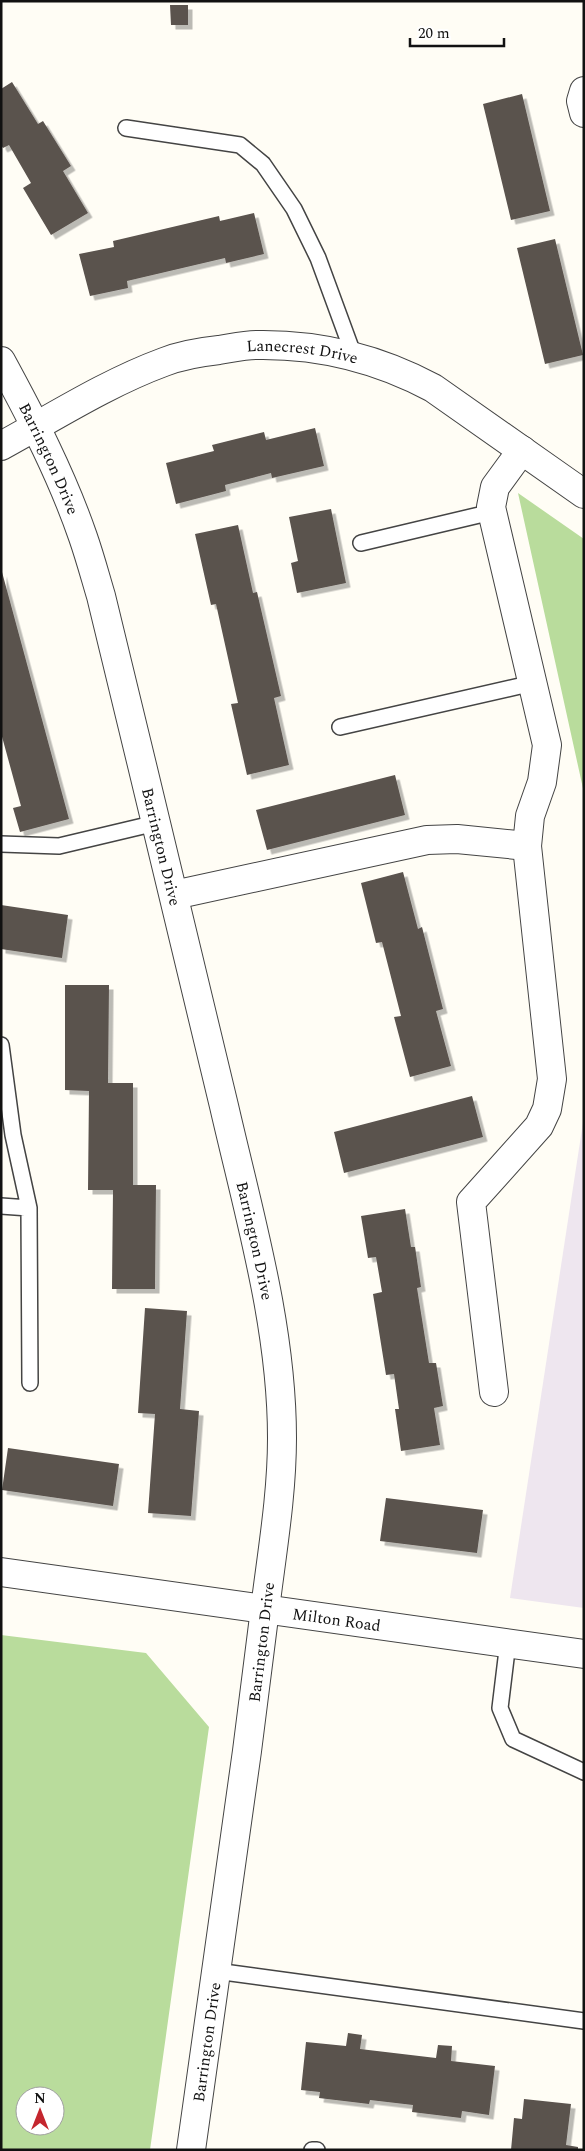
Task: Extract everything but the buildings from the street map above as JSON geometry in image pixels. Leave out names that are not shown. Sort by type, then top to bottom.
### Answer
[{"type":"street","points":[[584,91],[580,101],[584,113]]},
{"type":"street","name":"Lanecrest Drive","points":[[1,446],[104,389],[163,362],[190,354],[256,345],[319,349],[354,356],[411,376],[433,388],[584,494]]},
{"type":"street","name":"Barrington Drive","points":[[1,361],[36,427],[64,488],[83,538],[101,596],[264,1277],[279,1382],[282,1438],[280,1488],[248,1751],[191,2150]]},
{"type":"street","points":[[494,1392],[472,1202],[539,1126],[547,1109],[552,1079],[527,846],[530,816],[542,782],[547,745],[491,507],[495,487],[522,450]]},
{"type":"street","points":[[174,895],[427,840],[458,839],[527,846]]},
{"type":"street","name":"Milton Road","points":[[1,1572],[584,1654]]},
{"type":"lane","points":[[126,128],[240,145],[263,164],[294,210],[318,258],[354,356]]},
{"type":"lane","points":[[361,543],[492,512]]},
{"type":"lane","points":[[340,727],[533,683]]},
{"type":"lane","points":[[1,844],[59,846],[156,823]]},
{"type":"lane","points":[[1,1045],[13,1135],[29,1208],[30,1383]]},
{"type":"lane","points":[[1,1206],[29,1208]]},
{"type":"lane","points":[[508,1642],[500,1708],[513,1739],[584,1772]]},
{"type":"lane","points":[[216,1971],[584,2021]]},
{"type":"lane","points":[[312,2150],[317,2150]]},
{"type":"shaded area","points":[[584,1116],[584,1608],[510,1598]]},
{"type":"green space","points":[[518,493],[584,539],[584,793]]},
{"type":"green space","points":[[1,1635],[146,1653],[209,1727],[150,2150],[1,2150]]}]
